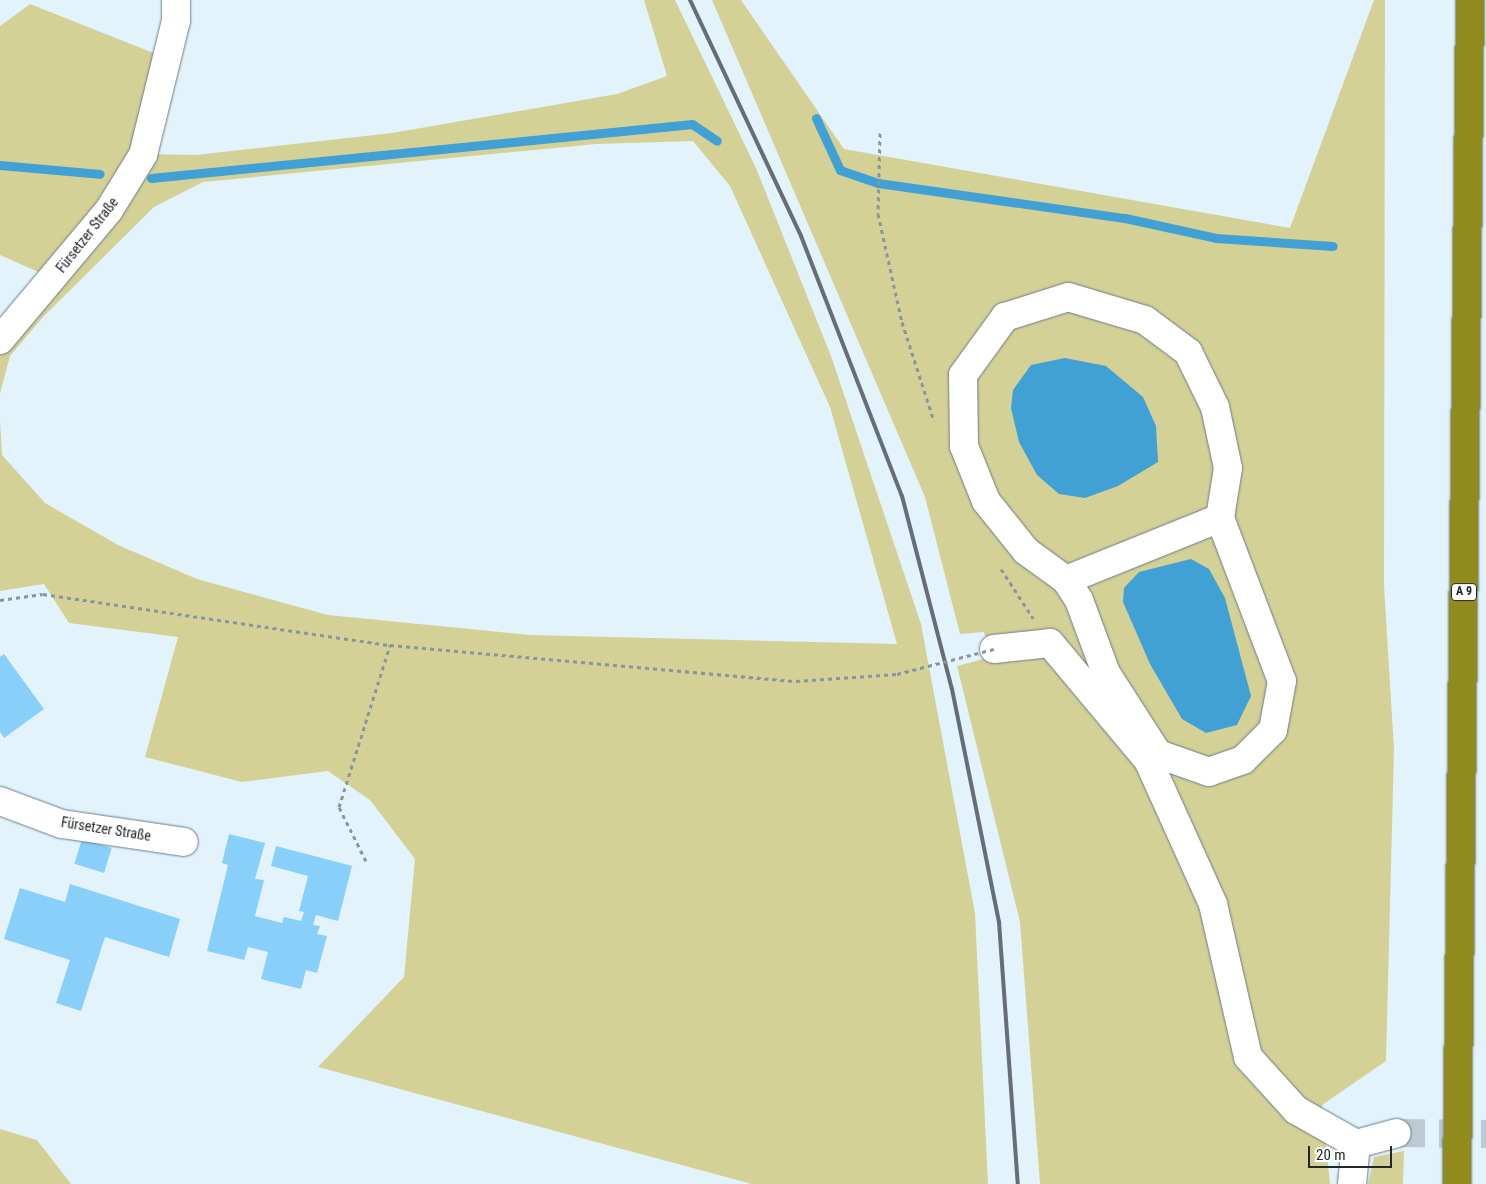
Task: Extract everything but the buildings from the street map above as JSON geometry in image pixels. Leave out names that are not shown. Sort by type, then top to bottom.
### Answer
[{"type":"highway","name":"A 9","points":[[1456,1184],[1470,0]]},
{"type":"street","name":"Fürsetzer Straße","points":[[0,340],[109,210],[143,154],[176,21],[176,0]]},
{"type":"street","points":[[994,649],[1050,643],[1153,757],[1210,772],[1243,760],[1273,730],[1282,681],[1220,518],[1228,468],[1215,407],[1188,352],[1145,320],[1068,297],[1005,317],[963,375],[964,446],[986,500],[1026,551],[1066,580],[1079,600],[1106,672],[1153,757],[1214,904],[1248,1057],[1296,1110],[1356,1144],[1397,1133]]},
{"type":"street","points":[[1066,580],[1220,518]]},
{"type":"street","name":"Fürsetzer Straße","points":[[0,801],[62,824],[184,842]]},
{"type":"street","points":[[1352,1184],[1356,1144]]},
{"type":"path","points":[[0,600],[43,594],[390,645],[796,681],[897,674],[994,649]]},
{"type":"path","points":[[366,861],[339,808],[390,645]]},
{"type":"shaded area","points":[[644,0],[675,0],[756,168],[831,356],[921,624],[975,913],[988,1184],[752,1184],[318,1067],[404,977],[415,859],[370,800],[328,771],[242,782],[145,757],[178,637],[69,623],[44,584],[0,591],[0,419],[2,455],[45,503],[118,545],[197,579],[328,615],[530,635],[897,644],[830,407],[730,186],[693,141],[596,144],[203,182],[154,207],[43,317],[10,356],[0,394],[0,340],[52,278],[0,255],[0,26],[30,4],[156,54],[143,154],[196,155],[392,133],[617,94],[667,76]]},
{"type":"shaded area","points":[[712,0],[741,0],[844,149],[1290,228],[1374,0],[1385,0],[1384,585],[1394,749],[1386,1061],[1322,1105],[1330,1184],[1040,1184],[1020,922],[957,666],[991,657],[984,632],[960,634],[925,497]]},
{"type":"shaded area","points":[[0,1129],[37,1140],[71,1184],[0,1184]]},
{"type":"shaded area","points":[[1404,1151],[1403,1184],[1368,1184],[1374,1157]]},
{"type":"water","points":[[1065,358],[1106,366],[1143,397],[1156,426],[1158,462],[1118,486],[1085,498],[1059,494],[1037,475],[1019,442],[1011,408],[1013,390],[1031,365]]},
{"type":"water","points":[[1191,559],[1209,569],[1225,598],[1251,696],[1237,725],[1206,733],[1182,719],[1150,664],[1123,602],[1124,588],[1139,572]]},
{"type":"waterway","points":[[816,118],[840,170],[878,183],[1125,218],[1216,238],[1333,246]]},
{"type":"waterway","points":[[151,178],[692,124],[717,141]]},
{"type":"waterway","points":[[0,165],[100,174]]},
{"type":"tunnel","points":[[1397,1133],[1486,1134]]},
{"type":"railway","points":[[690,0],[801,236],[902,496],[952,689],[999,922],[1018,1184]]}]
